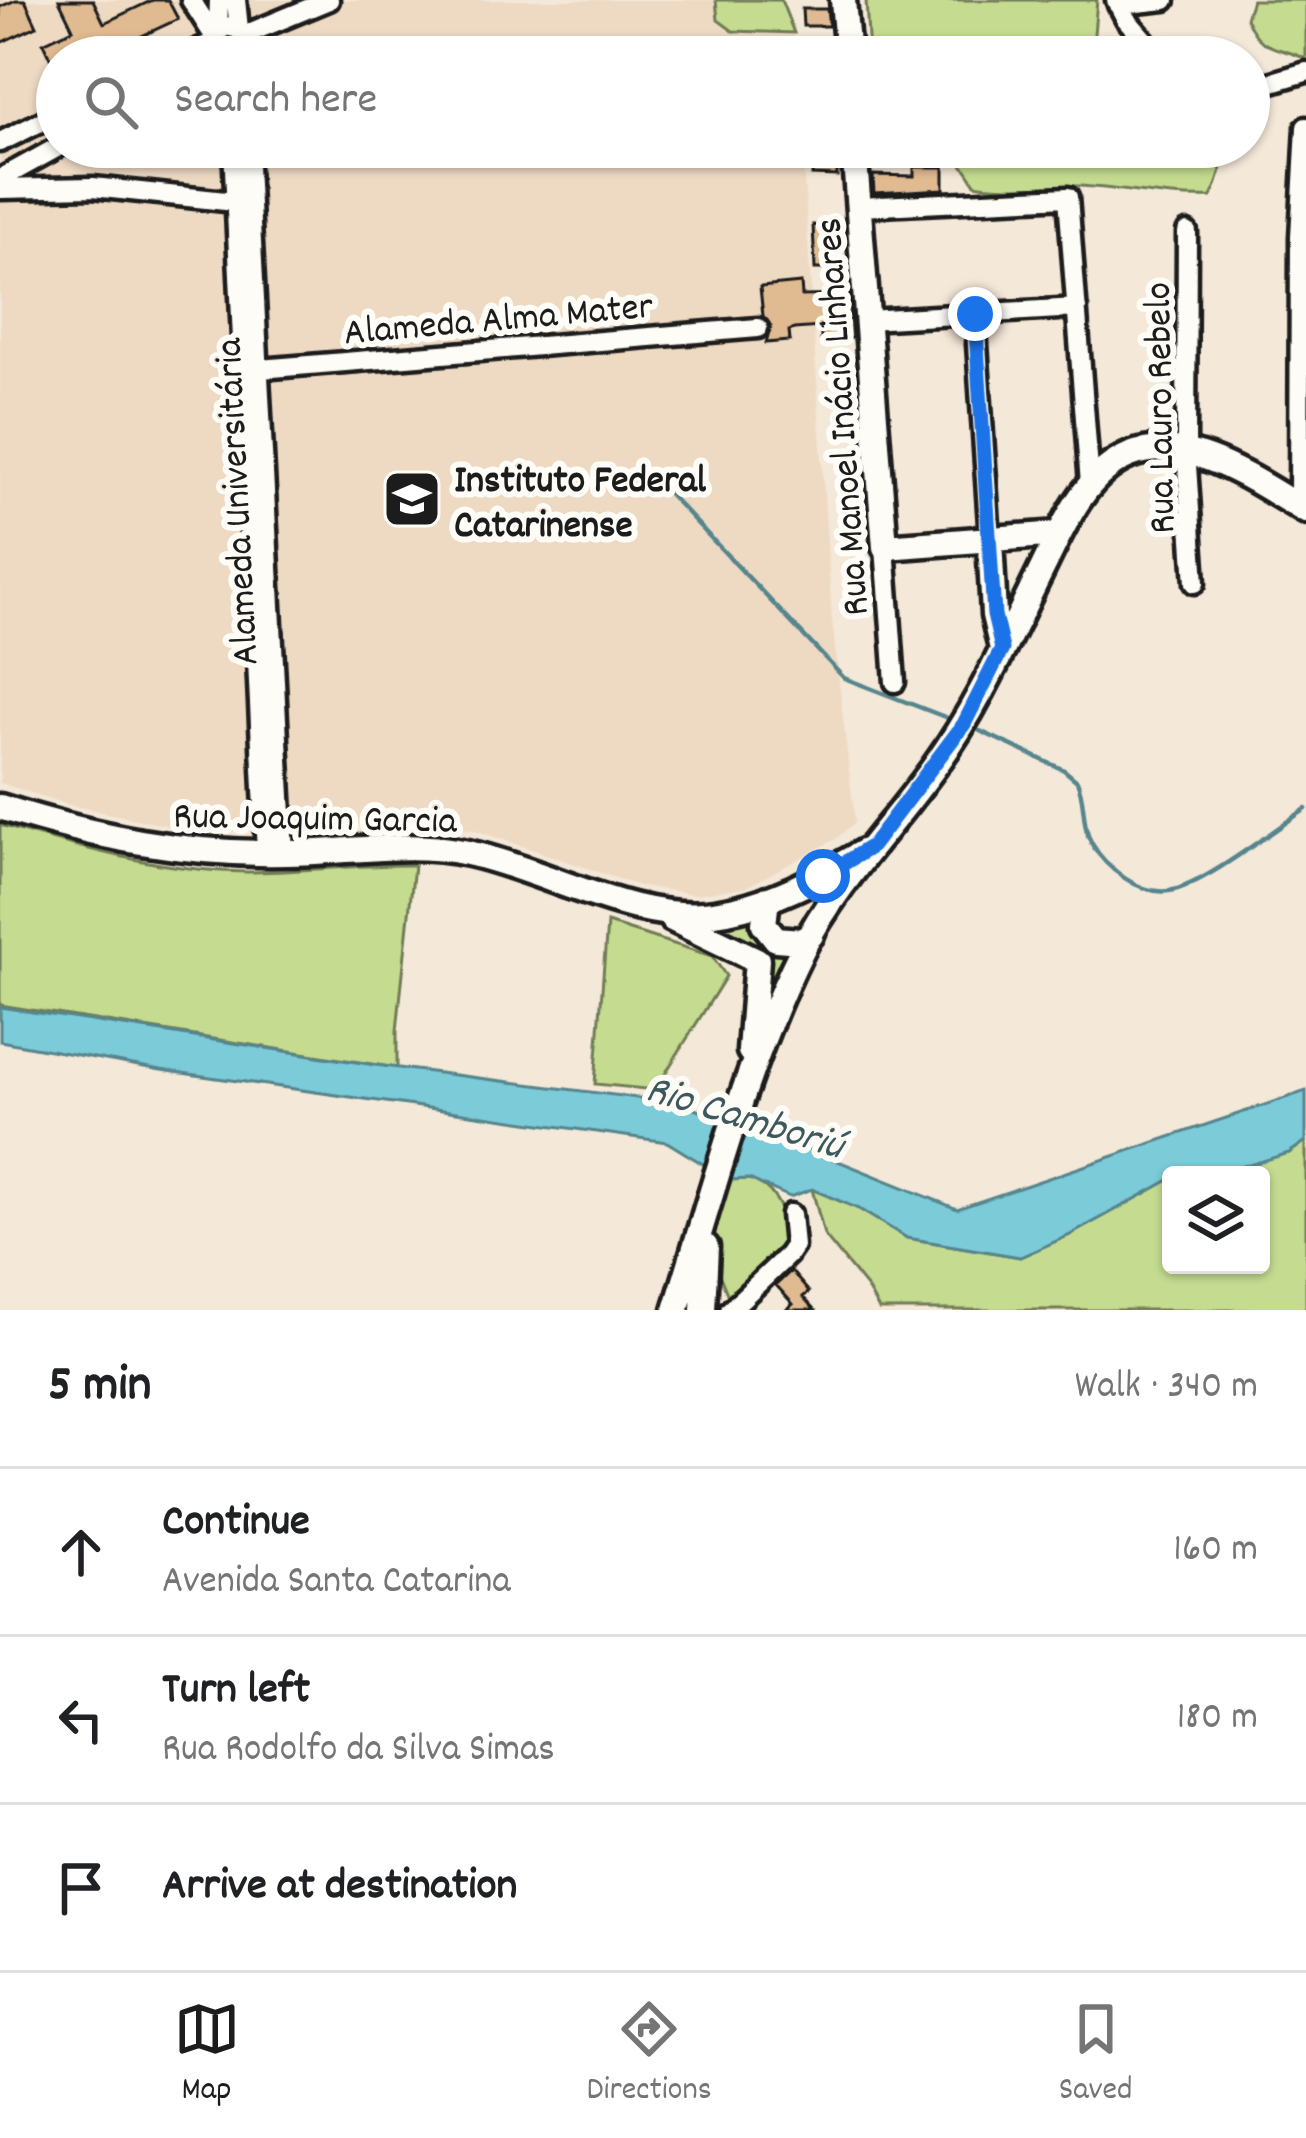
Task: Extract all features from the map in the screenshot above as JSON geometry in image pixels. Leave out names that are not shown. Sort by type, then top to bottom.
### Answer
[{"type":"main road","points":[[843,0],[846,36]]},
{"type":"main road","name":"Rua Manoel Inácio Linhares","points":[[856,168],[884,547]]},
{"type":"main road","points":[[742,1092],[811,935],[964,724],[1059,534],[1090,484],[1109,465],[1135,453],[1186,451],[1302,509]]},
{"type":"main road","points":[[884,547],[1059,534]]},
{"type":"main road","points":[[991,540],[994,615],[1002,649]]},
{"type":"main road","name":"Rua Joaquim Garcia","points":[[0,807],[58,826],[155,847],[275,853],[456,850],[662,914],[714,913],[767,899],[823,876],[872,846]]},
{"type":"main road","points":[[767,899],[764,924],[776,939],[801,941],[811,935]]},
{"type":"main road","points":[[662,914],[758,960],[757,1000],[742,1092],[676,1310]]},
{"type":"main road","points":[[703,1310],[712,1195]]},
{"type":"street","points":[[190,0],[216,36]]},
{"type":"street","points":[[219,0],[224,36]]},
{"type":"street","points":[[236,0],[244,36]]},
{"type":"street","points":[[242,32],[329,0]]},
{"type":"street","points":[[1117,3],[1165,0]]},
{"type":"street","points":[[1117,3],[1143,36]]},
{"type":"street","points":[[1270,83],[1306,72]]},
{"type":"street","points":[[0,142],[36,124]]},
{"type":"street","points":[[1302,509],[1300,237],[1306,127]]},
{"type":"street","points":[[0,178],[36,159]]},
{"type":"street","name":"Alameda Universitária","points":[[234,168],[252,370]]},
{"type":"street","name":"Alameda Universitária","points":[[247,168],[275,853]]},
{"type":"street","points":[[0,189],[93,188],[235,202]]},
{"type":"street","points":[[859,207],[1069,197],[1090,484]]},
{"type":"street","name":"Rua Lauro Rebelo","points":[[1187,232],[1186,451],[1196,583]]},
{"type":"street","points":[[867,320],[1077,308]]},
{"type":"street","points":[[975,314],[991,540]]},
{"type":"street","name":"Alameda Alma Mater","points":[[252,370],[758,328]]},
{"type":"street","name":"Rua Manoel Inácio Linhares","points":[[884,547],[895,682]]},
{"type":"street","points":[[730,1310],[788,1256],[794,1234],[790,1214]]},
{"type":"shaded area","name":"Instituto Federal Catarinense","points":[[0,0],[716,0],[718,20],[733,31],[794,33],[36,36],[36,168],[803,168],[832,620],[855,822],[836,839],[746,887],[694,894],[639,886],[475,830],[412,822],[251,831],[173,827],[69,805],[0,783]]},
{"type":"green space","points":[[716,0],[781,0],[794,33],[733,31],[718,20]]},
{"type":"green space","points":[[866,0],[1097,0],[1094,36],[868,36]]},
{"type":"green space","points":[[1252,0],[1306,0],[1306,59],[1270,46],[1270,36],[1257,36],[1246,18]]},
{"type":"green space","points":[[964,168],[1221,168],[1211,197],[1079,186],[975,184]]},
{"type":"green space","points":[[0,825],[122,857],[214,871],[414,865],[397,1068],[0,1005]]},
{"type":"green space","points":[[752,917],[753,923],[792,952],[758,1025],[767,977],[693,920]]},
{"type":"green space","points":[[607,923],[712,956],[726,976],[655,1090],[595,1084]]},
{"type":"green space","points":[[1306,1141],[1306,1310],[879,1310],[824,1235],[812,1189],[859,1209],[907,1238],[1020,1257],[1162,1184],[1162,1274],[1270,1274],[1270,1166],[1228,1166],[1289,1153]]},
{"type":"green space","points":[[749,1179],[773,1195],[792,1238],[730,1301],[707,1258],[729,1180]]},
{"type":"water","points":[[0,1007],[375,1065],[677,1103],[796,1144],[957,1209],[1306,1091],[1306,1141],[1289,1153],[1249,1165],[1162,1166],[1162,1184],[1020,1257],[907,1238],[859,1209],[812,1189],[790,1197],[749,1179],[729,1180],[667,1142],[161,1070],[0,1041]]},
{"type":"building","points":[[25,0],[37,26],[0,43],[0,7]]},
{"type":"building","points":[[59,0],[93,0],[104,23],[153,0],[168,0],[178,19],[142,36],[58,36],[73,29]]},
{"type":"building","points":[[802,9],[827,9],[829,26],[803,26]]},
{"type":"building","points":[[812,168],[837,168],[837,176],[812,175]]},
{"type":"building","points":[[914,168],[944,168],[944,189],[874,193],[873,175],[914,176]]},
{"type":"building","points":[[813,225],[835,227],[837,269],[815,269]]},
{"type":"building","points":[[801,283],[802,296],[848,295],[852,338],[821,340],[821,327],[794,329],[789,331],[790,341],[766,343],[771,326],[763,316],[760,287]]},
{"type":"building","points":[[791,1271],[809,1292],[803,1297],[815,1310],[786,1310],[793,1304],[776,1285]]},
{"type":"waterway","points":[[654,478],[844,678],[950,719]]},
{"type":"waterway","points":[[980,731],[1064,770],[1077,781],[1092,844],[1115,870],[1146,889],[1169,891],[1200,879],[1306,809]]},
{"type":"place","name":"Instituto Federal Catarinense","points":[[412,499]]},
{"type":"route","points":[[823,876],[872,846],[933,769],[983,691],[1002,649],[994,615],[975,314]]},
{"type":"water label","name":"Rio Camboriú","points":[[746,1114]]}]
